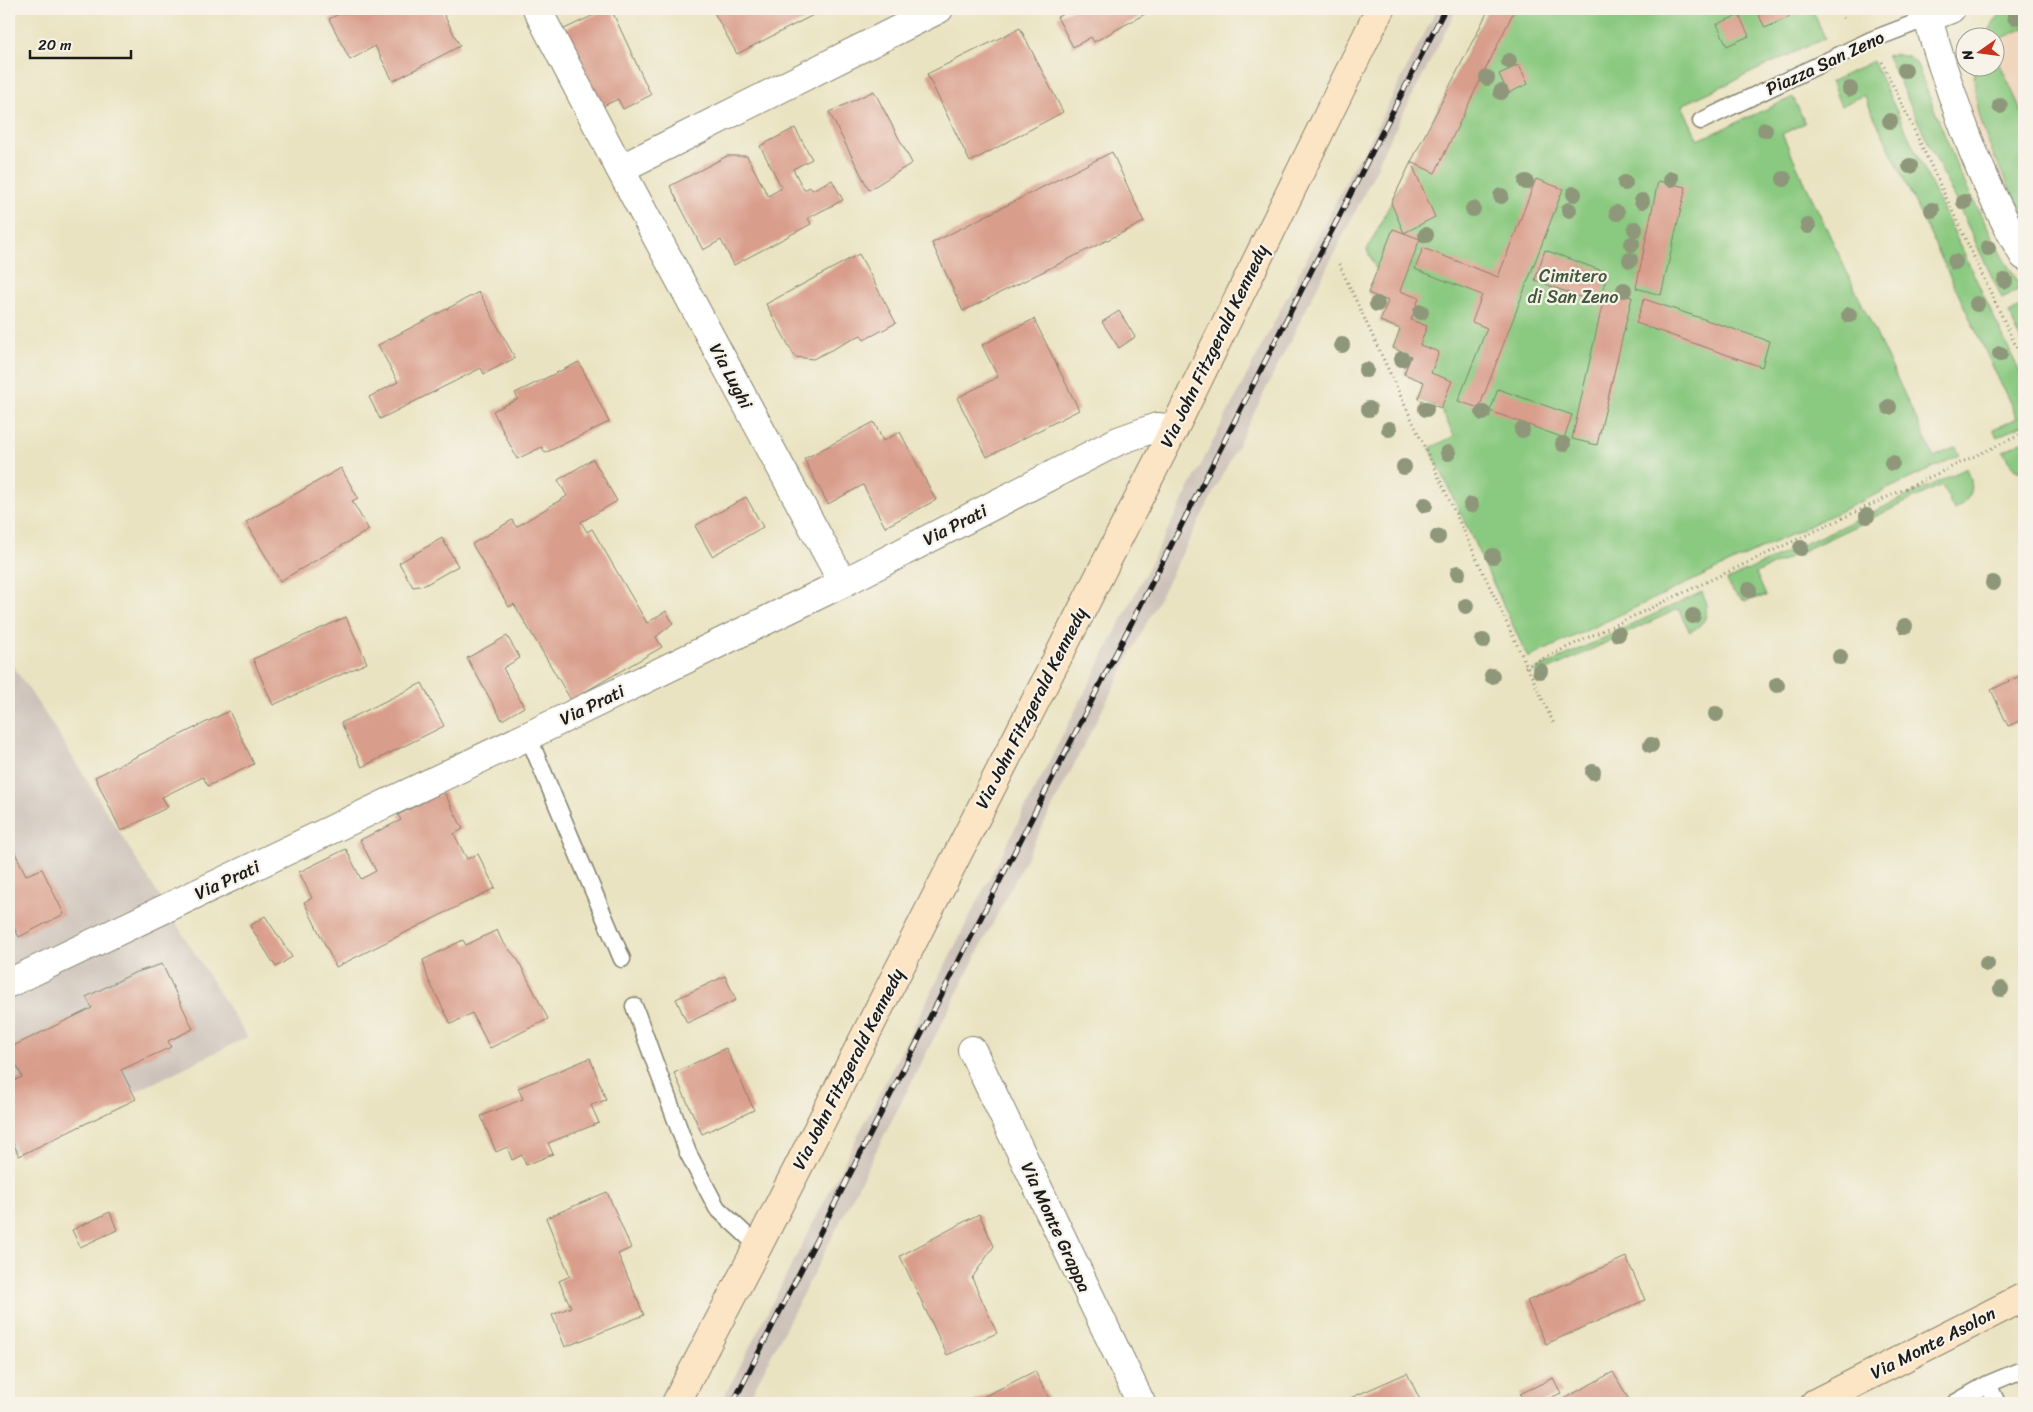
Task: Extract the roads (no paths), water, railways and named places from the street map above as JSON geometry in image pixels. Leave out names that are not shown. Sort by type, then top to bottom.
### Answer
[{"type":"main road","name":"Via John Fitzgerald Kennedy","points":[[676,1403],[758,1246],[1174,429],[1380,9]]},
{"type":"main road","name":"Via Monte Asolon","points":[[1815,1403],[2024,1297]]},
{"type":"street","name":"Via Lughi","points":[[537,9],[620,169],[842,583]]},
{"type":"street","points":[[620,169],[939,9]]},
{"type":"street","points":[[1935,12],[1954,98],[1979,168],[2011,234],[2024,256]]},
{"type":"street","name":"Via Prati","points":[[9,983],[528,736],[842,583],[1118,441],[1157,428],[1174,429]]},
{"type":"street","name":"Via Monte Grappa","points":[[972,1050],[1141,1403]]},
{"type":"lane","name":"Piazza San Zeno","points":[[1701,121],[1871,40],[1935,12]]},
{"type":"lane","points":[[528,736],[622,960]]},
{"type":"lane","points":[[634,1006],[688,1153],[716,1208],[758,1246]]},
{"type":"lane","points":[[1955,1403],[1988,1384],[2024,1369]]},
{"type":"lane","points":[[1988,1384],[1997,1403]]},
{"type":"railway","points":[[733,1403],[1445,9]]},
{"type":"park label","name":"Cimitero di San Zeno","points":[[1573,286]]}]
